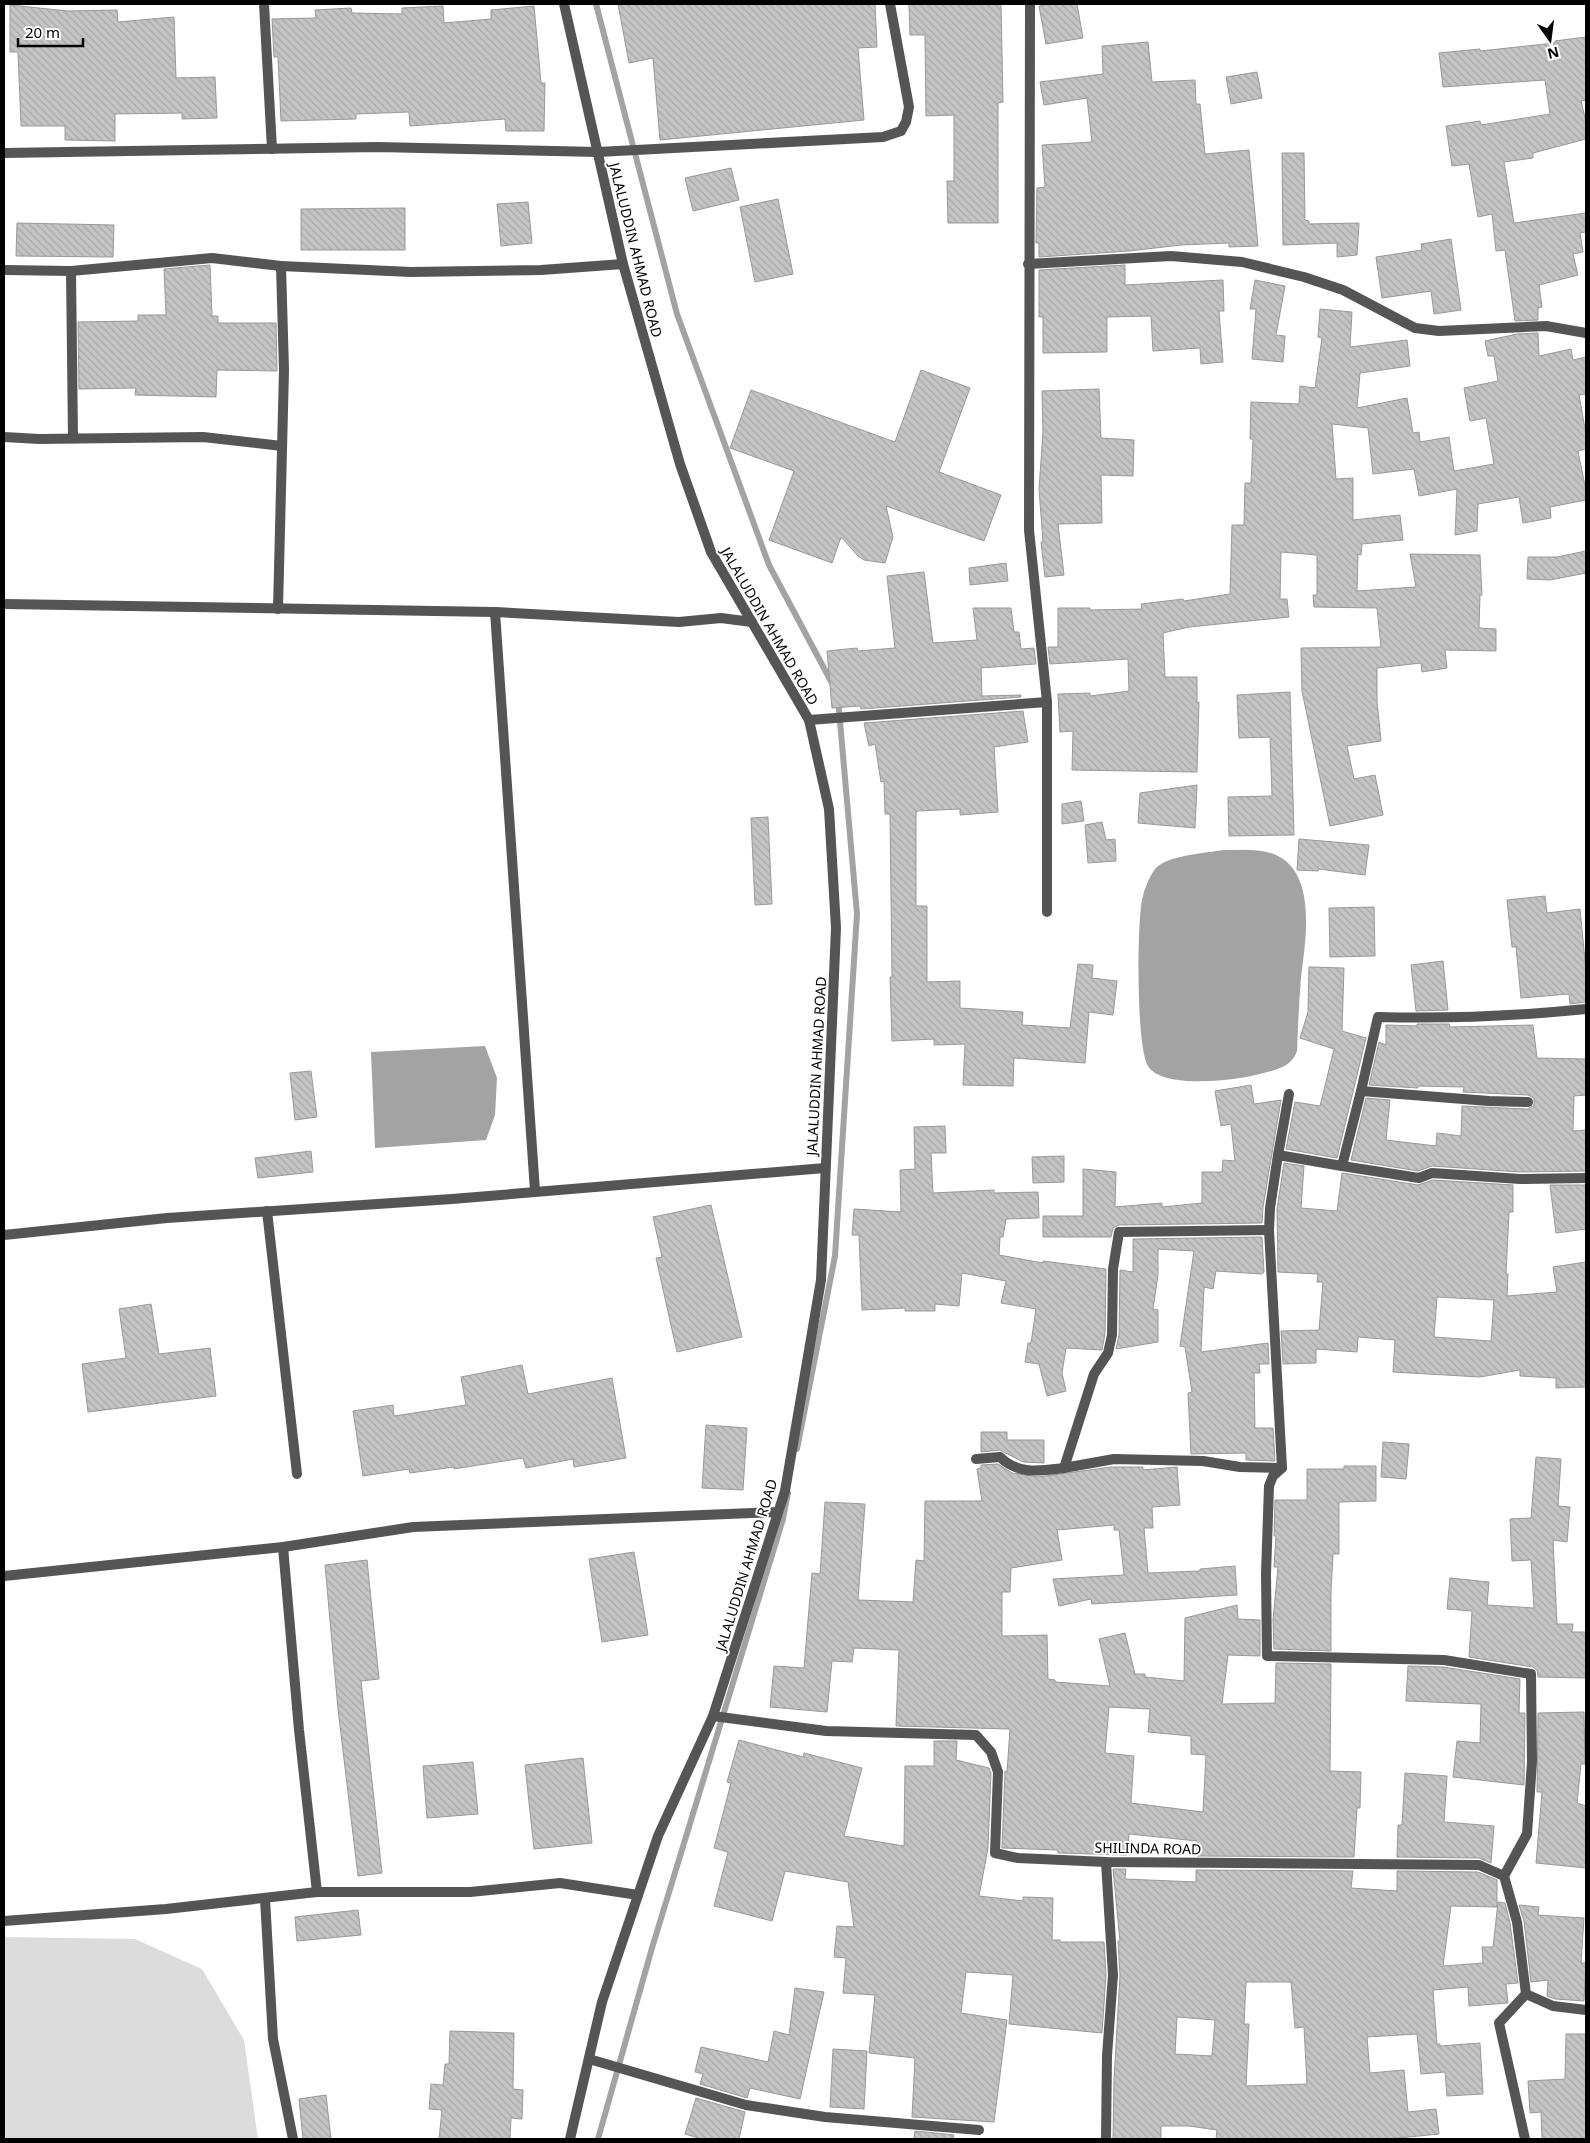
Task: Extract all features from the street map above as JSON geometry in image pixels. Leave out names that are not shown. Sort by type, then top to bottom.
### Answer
[{"type":"street","points":[[264,4],[272,149]]},
{"type":"street","name":"JALALUDDIN AHMAD ROAD","points":[[564,4],[623,264],[680,464],[711,552],[809,720],[829,809],[836,928],[821,1280],[785,1491],[713,1716],[658,1836],[602,2002],[570,2139]]},
{"type":"street","points":[[4,153],[378,147],[598,152],[883,136],[900,131],[906,122],[908,107],[890,4]]},
{"type":"street","points":[[1030,4],[1028,530],[1047,702],[1047,912]]},
{"type":"street","points":[[1028,264],[1171,256],[1242,262],[1304,277],[1343,290],[1415,328],[1439,331],[1546,326],[1586,333]]},
{"type":"street","points":[[4,270],[71,270],[212,258],[281,266],[411,272],[541,270],[623,264]]},
{"type":"street","points":[[278,609],[284,370],[281,266]]},
{"type":"street","points":[[71,270],[73,438]]},
{"type":"street","points":[[4,436],[73,438],[203,437],[282,446]]},
{"type":"street","points":[[4,604],[495,612],[680,622],[722,618],[752,622]]},
{"type":"street","points":[[495,612],[534,1191]]},
{"type":"street","points":[[809,720],[1047,702]]},
{"type":"street","points":[[1342,1166],[1378,1017],[1422,1019],[1506,1016],[1586,1009]]},
{"type":"street","points":[[1361,1091],[1489,1101],[1528,1102]]},
{"type":"street","points":[[1282,1468],[1269,1230],[1270,1208],[1289,1094]]},
{"type":"street","points":[[1278,1155],[1419,1178],[1432,1173],[1520,1179],[1586,1178]]},
{"type":"street","points":[[4,1235],[167,1218],[826,1168]]},
{"type":"street","points":[[268,1211],[297,1474]]},
{"type":"street","points":[[1064,1468],[1094,1374],[1108,1354],[1112,1335],[1113,1269],[1119,1232],[1269,1230]]},
{"type":"street","points":[[976,1459],[1000,1457],[1007,1465],[1019,1470],[1040,1471],[1114,1459],[1203,1461],[1240,1467],[1282,1468]]},
{"type":"street","points":[[1282,1468],[1273,1476],[1269,1486],[1266,1574],[1267,1656],[1444,1660],[1531,1674],[1532,1762],[1527,1834],[1504,1876],[1517,1922],[1526,1994]]},
{"type":"street","points":[[4,1576],[283,1547],[414,1527],[778,1512]]},
{"type":"street","points":[[283,1547],[299,1730],[317,1892]]},
{"type":"street","name":"SHILINDA ROAD","points":[[713,1716],[826,1731],[976,1735],[991,1752],[998,1772],[995,1853],[1018,1858],[1106,1862],[1479,1865],[1504,1876]]},
{"type":"street","points":[[1106,1862],[1113,1975],[1107,2056],[1106,2139]]},
{"type":"street","points":[[4,1921],[166,1909],[317,1892],[470,1892],[560,1883],[638,1895]]},
{"type":"street","points":[[265,1899],[273,2038],[293,2139]]},
{"type":"street","points":[[1526,1994],[1553,2006],[1586,2010]]},
{"type":"street","points":[[1525,2139],[1499,2023],[1526,1994]]},
{"type":"street","points":[[589,2060],[746,2105],[825,2117],[978,2130]]},
{"type":"shaded area","points":[[1224,850],[1257,850],[1276,855],[1289,864],[1298,877],[1306,910],[1306,929],[1300,987],[1297,1051],[1293,1059],[1286,1065],[1257,1075],[1214,1081],[1173,1079],[1158,1074],[1148,1066],[1144,1054],[1141,1035],[1139,985],[1139,934],[1142,900],[1151,876],[1161,864],[1187,855]]},
{"type":"shaded area","points":[[485,1046],[497,1078],[495,1115],[486,1140],[375,1148],[371,1052]]},
{"type":"shaded area","points":[[4,1937],[135,1939],[202,1969],[244,2040],[258,2139],[4,2139]]},
{"type":"building","points":[[618,4],[875,4],[877,47],[858,48],[864,120],[660,140],[653,58],[629,63]]},
{"type":"building","points":[[909,4],[1001,4],[1003,102],[998,103],[998,223],[948,223],[947,181],[954,181],[954,115],[926,116],[925,35],[910,35]]},
{"type":"building","points":[[1077,4],[1083,38],[1046,44],[1039,6]]},
{"type":"building","points":[[10,5],[68,11],[117,10],[118,22],[174,17],[176,78],[215,77],[217,118],[182,119],[182,113],[115,114],[115,141],[65,140],[65,126],[21,126],[18,52],[10,52]]},
{"type":"building","points":[[443,6],[444,23],[491,19],[491,10],[534,6],[541,83],[545,83],[544,131],[506,131],[505,119],[410,126],[409,112],[356,114],[356,119],[281,121],[278,57],[274,57],[272,19],[316,18],[315,10],[351,8],[352,13],[402,14],[402,8]]},
{"type":"building","points":[[1586,37],[1586,100],[1581,101],[1586,122],[1586,139],[1533,153],[1533,158],[1504,162],[1514,223],[1586,213],[1586,232],[1580,233],[1583,252],[1573,254],[1578,275],[1539,285],[1542,307],[1538,308],[1538,320],[1515,321],[1505,250],[1496,251],[1492,214],[1478,217],[1469,164],[1452,166],[1446,126],[1480,121],[1481,125],[1550,114],[1545,80],[1443,87],[1439,53],[1480,49],[1480,51],[1555,43],[1555,41]]},
{"type":"building","points":[[1148,42],[1152,82],[1195,80],[1196,104],[1200,104],[1205,154],[1249,150],[1258,246],[1229,247],[1229,243],[1181,245],[1129,251],[1039,257],[1039,243],[1036,243],[1037,188],[1045,187],[1042,145],[1092,142],[1087,98],[1044,105],[1040,82],[1103,74],[1102,46]]},
{"type":"building","points":[[1257,72],[1262,98],[1231,104],[1226,77]]},
{"type":"building","points":[[1282,153],[1304,153],[1305,220],[1309,221],[1309,224],[1359,223],[1357,255],[1337,257],[1337,243],[1283,245]]},
{"type":"building","points":[[731,168],[739,200],[693,211],[685,178]]},
{"type":"building","points":[[778,199],[793,274],[755,282],[740,207]]},
{"type":"building","points":[[528,202],[532,243],[501,246],[497,204]]},
{"type":"building","points":[[405,208],[405,250],[301,250],[301,209]]},
{"type":"building","points":[[17,223],[114,225],[113,257],[16,256]]},
{"type":"building","points":[[1451,239],[1461,310],[1434,314],[1431,291],[1382,298],[1376,257],[1422,250],[1421,244]]},
{"type":"building","points":[[210,265],[212,316],[218,316],[218,323],[276,323],[277,371],[217,370],[216,397],[135,395],[136,388],[79,389],[78,322],[138,321],[138,315],[166,315],[164,269]]},
{"type":"building","points":[[1125,265],[1125,285],[1223,280],[1224,311],[1219,311],[1223,362],[1201,364],[1200,348],[1153,351],[1151,316],[1107,317],[1107,352],[1043,353],[1043,317],[1039,317],[1039,270]]},
{"type":"building","points":[[1255,280],[1285,286],[1276,335],[1285,336],[1283,362],[1252,359],[1256,309],[1250,309]]},
{"type":"building","points":[[1320,309],[1352,312],[1350,347],[1407,340],[1410,366],[1360,373],[1357,408],[1407,398],[1413,433],[1419,432],[1420,442],[1449,437],[1454,471],[1494,464],[1486,418],[1470,421],[1464,388],[1498,381],[1494,356],[1488,356],[1485,341],[1517,334],[1538,333],[1539,356],[1571,349],[1573,360],[1586,357],[1586,394],[1579,395],[1586,434],[1586,449],[1578,451],[1586,500],[1550,507],[1551,518],[1523,523],[1519,497],[1478,504],[1477,531],[1455,535],[1457,489],[1419,496],[1414,469],[1373,474],[1368,428],[1332,424],[1336,479],[1353,478],[1353,520],[1400,515],[1403,540],[1362,544],[1361,555],[1358,554],[1357,591],[1416,587],[1410,554],[1480,555],[1482,595],[1480,595],[1479,628],[1496,629],[1496,651],[1445,650],[1447,668],[1422,672],[1421,663],[1377,668],[1377,701],[1381,741],[1347,746],[1354,779],[1375,775],[1383,815],[1330,826],[1302,691],[1301,648],[1381,647],[1377,608],[1314,607],[1313,595],[1317,595],[1317,555],[1281,552],[1280,599],[1287,599],[1289,617],[1189,627],[1163,633],[1165,677],[1197,677],[1197,703],[1199,702],[1197,772],[1072,770],[1073,731],[1060,732],[1058,694],[1090,693],[1090,696],[1129,691],[1128,659],[1050,664],[1048,647],[1058,647],[1058,608],[1090,608],[1090,610],[1142,609],[1141,604],[1183,599],[1184,601],[1230,594],[1232,525],[1244,525],[1245,483],[1251,483],[1253,439],[1250,439],[1251,402],[1299,404],[1300,386],[1315,388],[1322,338],[1318,337]]},
{"type":"building","points":[[921,370],[970,388],[939,472],[1001,495],[984,541],[886,506],[893,537],[885,563],[864,560],[841,537],[832,563],[769,540],[794,471],[730,448],[751,390],[895,442]]},
{"type":"building","points":[[1099,389],[1101,438],[1134,440],[1133,476],[1101,475],[1102,523],[1058,524],[1064,575],[1045,577],[1041,542],[1043,542],[1039,489],[1043,432],[1042,391]]},
{"type":"building","points":[[1586,551],[1586,573],[1550,580],[1527,579],[1528,557],[1557,557]]},
{"type":"building","points":[[1006,563],[1008,581],[970,585],[969,568]]},
{"type":"building","points":[[924,572],[933,643],[977,640],[973,608],[1011,608],[1014,632],[1019,632],[1021,649],[1034,648],[1036,664],[981,668],[982,696],[1021,695],[1021,697],[861,709],[860,706],[832,708],[827,651],[857,648],[858,651],[895,648],[887,576]]},
{"type":"building","points":[[1290,692],[1294,835],[1229,836],[1228,797],[1272,796],[1270,737],[1239,738],[1237,695]]},
{"type":"building","points":[[1023,711],[1028,742],[994,747],[998,812],[960,815],[960,809],[918,811],[916,813],[916,906],[927,906],[927,982],[960,981],[960,1008],[1023,1012],[1022,1025],[1070,1028],[1078,964],[1093,965],[1092,978],[1117,981],[1113,1015],[1089,1012],[1085,1063],[1014,1058],[1013,1086],[963,1085],[965,1044],[934,1045],[934,1039],[892,1041],[890,814],[885,814],[884,781],[881,782],[875,744],[869,746],[864,723]]},
{"type":"building","points":[[1197,785],[1195,828],[1138,823],[1140,793]]},
{"type":"building","points":[[1081,801],[1084,821],[1062,824],[1062,804]]},
{"type":"building","points":[[768,817],[772,904],[755,905],[751,818]]},
{"type":"building","points":[[1102,822],[1106,840],[1115,839],[1116,861],[1088,863],[1085,825]]},
{"type":"building","points":[[1299,839],[1369,845],[1365,875],[1319,869],[1318,871],[1297,870]]},
{"type":"building","points":[[1545,896],[1547,913],[1580,909],[1586,970],[1586,1002],[1570,1004],[1569,994],[1521,998],[1516,947],[1512,947],[1507,900]]},
{"type":"building","points":[[1374,907],[1375,956],[1330,957],[1329,908]]},
{"type":"building","points":[[1443,961],[1448,1010],[1416,1011],[1411,965]]},
{"type":"building","points":[[1309,967],[1344,968],[1342,1031],[1366,1038],[1337,1158],[1286,1149],[1295,1102],[1320,1106],[1334,1049],[1300,1038],[1308,1012]]},
{"type":"building","points":[[1417,1024],[1449,1024],[1450,1027],[1533,1025],[1537,1058],[1586,1059],[1586,1095],[1574,1096],[1573,1131],[1586,1130],[1586,1171],[1520,1172],[1432,1166],[1418,1171],[1351,1160],[1366,1098],[1390,1100],[1386,1140],[1436,1146],[1437,1133],[1461,1136],[1462,1106],[1528,1109],[1534,1105],[1534,1098],[1528,1095],[1463,1092],[1464,1087],[1418,1086],[1418,1088],[1369,1085],[1379,1042],[1386,1045],[1386,1025],[1417,1026]]},
{"type":"building","points":[[311,1071],[317,1117],[295,1120],[290,1073]]},
{"type":"building","points":[[1251,1085],[1254,1104],[1281,1100],[1262,1223],[1119,1225],[1113,1228],[1111,1237],[1043,1237],[1043,1216],[1083,1216],[1083,1169],[1116,1172],[1115,1207],[1162,1203],[1162,1207],[1202,1203],[1202,1172],[1222,1172],[1223,1160],[1235,1161],[1231,1124],[1221,1126],[1215,1091]]},
{"type":"building","points":[[945,1126],[946,1153],[931,1153],[933,1193],[994,1190],[994,1193],[1038,1192],[1039,1218],[1006,1219],[1003,1237],[1000,1237],[999,1255],[1043,1263],[1043,1261],[1106,1269],[1105,1334],[1102,1350],[1066,1348],[1062,1373],[1066,1391],[1047,1396],[1039,1364],[1025,1362],[1028,1343],[1031,1343],[1036,1309],[1001,1303],[1006,1281],[962,1273],[959,1306],[935,1304],[935,1311],[905,1311],[905,1308],[862,1310],[859,1235],[852,1235],[854,1209],[901,1212],[900,1170],[915,1169],[914,1127]]},
{"type":"building","points":[[311,1151],[313,1172],[258,1178],[255,1158]]},
{"type":"building","points":[[1064,1156],[1064,1182],[1033,1183],[1032,1157]]},
{"type":"building","points":[[1284,1163],[1304,1166],[1301,1208],[1337,1211],[1342,1173],[1418,1185],[1433,1180],[1513,1185],[1513,1212],[1509,1212],[1506,1274],[1508,1274],[1507,1296],[1557,1292],[1553,1267],[1586,1262],[1586,1387],[1556,1388],[1556,1378],[1520,1376],[1520,1370],[1480,1377],[1393,1372],[1395,1340],[1358,1337],[1357,1352],[1316,1349],[1316,1363],[1283,1364],[1281,1331],[1319,1330],[1323,1282],[1317,1282],[1318,1274],[1278,1272],[1277,1209]],"holes":[[[1437,1297],[1494,1300],[1491,1341],[1434,1337]]]},
{"type":"building","points":[[1550,1185],[1586,1185],[1586,1229],[1556,1233]]},
{"type":"building","points":[[711,1205],[742,1337],[677,1352],[656,1258],[662,1257],[653,1217]]},
{"type":"building","points":[[1262,1237],[1264,1272],[1262,1274],[1216,1271],[1213,1289],[1204,1287],[1201,1352],[1268,1343],[1269,1364],[1259,1364],[1260,1373],[1254,1373],[1255,1428],[1273,1428],[1275,1461],[1246,1460],[1246,1453],[1191,1454],[1188,1393],[1192,1392],[1185,1347],[1180,1346],[1194,1251],[1158,1249],[1158,1275],[1153,1309],[1158,1310],[1158,1342],[1116,1349],[1119,1335],[1120,1270],[1133,1272],[1133,1239]]},
{"type":"building","points":[[151,1304],[159,1354],[210,1348],[216,1396],[88,1412],[82,1364],[126,1358],[119,1309]]},
{"type":"building","points":[[522,1365],[528,1394],[612,1378],[626,1458],[574,1467],[573,1459],[526,1468],[523,1458],[454,1469],[454,1467],[410,1473],[409,1469],[363,1476],[353,1411],[393,1405],[394,1416],[466,1405],[461,1377]]},
{"type":"building","points":[[706,1425],[747,1428],[743,1490],[702,1488]]},
{"type":"building","points":[[981,1432],[1007,1432],[1007,1440],[1044,1440],[1044,1463],[1023,1462],[1000,1450],[981,1452]]},
{"type":"building","points":[[1383,1442],[1409,1444],[1406,1479],[1381,1477]]},
{"type":"building","points":[[1536,1457],[1561,1459],[1558,1506],[1570,1507],[1567,1542],[1553,1540],[1557,1624],[1573,1624],[1572,1632],[1586,1632],[1586,1678],[1538,1677],[1537,1670],[1533,1667],[1469,1657],[1472,1611],[1447,1609],[1450,1578],[1489,1582],[1487,1605],[1534,1608],[1531,1560],[1512,1561],[1510,1519],[1531,1518]]},
{"type":"building","points":[[998,1464],[1012,1473],[1038,1477],[1111,1467],[1143,1467],[1143,1470],[1177,1467],[1180,1505],[1152,1507],[1153,1528],[1144,1528],[1148,1573],[1200,1571],[1200,1569],[1235,1566],[1237,1595],[1092,1604],[1091,1599],[1059,1606],[1053,1579],[1124,1575],[1119,1530],[1114,1530],[1114,1525],[1057,1530],[1062,1560],[1011,1568],[1010,1592],[1002,1592],[1002,1636],[1047,1635],[1048,1679],[1055,1680],[1055,1682],[1110,1686],[1099,1639],[1125,1633],[1135,1674],[1145,1674],[1145,1677],[1184,1681],[1185,1618],[1237,1605],[1238,1619],[1260,1620],[1260,1656],[1228,1655],[1222,1704],[1275,1703],[1276,1663],[1331,1664],[1330,1771],[1361,1772],[1360,1808],[1357,1808],[1354,1857],[1197,1856],[1197,1841],[1129,1834],[1127,1855],[1058,1853],[1058,1850],[1002,1848],[1005,1771],[1007,1772],[1010,1729],[896,1726],[899,1650],[854,1648],[852,1662],[832,1661],[827,1712],[770,1707],[774,1666],[804,1668],[812,1573],[820,1574],[825,1502],[865,1504],[858,1600],[913,1602],[916,1560],[924,1561],[925,1501],[982,1501],[977,1469],[981,1468],[981,1465]],"holes":[[[1109,1707],[1150,1709],[1148,1732],[1191,1736],[1191,1754],[1206,1755],[1203,1812],[1131,1803],[1134,1756],[1105,1753]]]},
{"type":"building","points":[[1344,1466],[1376,1466],[1376,1501],[1339,1502],[1339,1554],[1333,1554],[1331,1591],[1331,1651],[1274,1649],[1273,1620],[1278,1567],[1274,1567],[1276,1536],[1274,1536],[1275,1500],[1307,1500],[1307,1469],[1344,1469]]},
{"type":"building","points":[[634,1552],[648,1635],[602,1642],[589,1559]]},
{"type":"building","points":[[367,1560],[379,1679],[361,1681],[382,1873],[358,1876],[338,1709],[325,1565]]},
{"type":"building","points":[[1408,1666],[1443,1667],[1520,1679],[1519,1713],[1525,1713],[1524,1785],[1453,1777],[1457,1741],[1480,1743],[1481,1704],[1406,1701]]},
{"type":"building","points":[[1584,1712],[1585,1764],[1581,1764],[1577,1803],[1586,1806],[1586,1868],[1536,1863],[1542,1792],[1537,1792],[1538,1713]]},
{"type":"building","points":[[739,1740],[803,1757],[804,1753],[862,1768],[844,1836],[904,1846],[905,1766],[934,1766],[934,1741],[957,1741],[956,1760],[989,1768],[991,1773],[988,1848],[979,1896],[1023,1901],[1023,1897],[1053,1898],[1052,1940],[1060,1940],[1060,1942],[1104,1942],[1106,1975],[1102,2033],[1009,2024],[1013,1975],[966,1972],[961,2013],[1007,2020],[994,2122],[912,2117],[915,2058],[869,2053],[875,1995],[843,1993],[846,1958],[834,1957],[837,1926],[854,1927],[848,1882],[785,1871],[772,1921],[714,1906],[728,1852],[714,1848],[731,1783],[727,1782]]},
{"type":"building","points":[[583,1758],[592,1843],[534,1849],[525,1765]]},
{"type":"building","points":[[473,1762],[478,1814],[427,1818],[423,1766]]},
{"type":"building","points":[[1405,1773],[1447,1776],[1444,1822],[1494,1826],[1491,1863],[1479,1858],[1397,1857],[1398,1825],[1402,1825]]},
{"type":"building","points":[[1113,1869],[1126,1869],[1125,1879],[1196,1882],[1196,1870],[1353,1871],[1351,1888],[1397,1891],[1397,1871],[1478,1872],[1497,1880],[1497,1907],[1451,1906],[1443,1966],[1483,1963],[1482,1947],[1493,1947],[1498,1902],[1505,1903],[1510,1923],[1518,1983],[1506,1984],[1508,2003],[1469,2006],[1468,1987],[1433,1990],[1437,2044],[1440,2044],[1440,2046],[1480,2043],[1483,2094],[1447,2096],[1445,2072],[1421,2074],[1417,2034],[1367,2037],[1370,2073],[1404,2070],[1408,2112],[1436,2109],[1439,2134],[1389,2139],[1216,2139],[1217,2130],[1189,2126],[1161,2126],[1161,2139],[1113,2139],[1114,2080],[1120,1975],[1118,1941],[1120,1941]],"holes":[[[1246,1982],[1291,1982],[1295,2028],[1304,2027],[1307,2084],[1246,2086],[1249,2024],[1244,2024]],[[1177,2017],[1215,2020],[1212,2056],[1175,2054]]]},
{"type":"building","points":[[1519,1905],[1539,1907],[1538,1915],[1584,1918],[1581,1963],[1586,1963],[1584,2001],[1555,1999],[1547,1996],[1548,1980],[1531,1982],[1524,1921]]},
{"type":"building","points":[[358,1910],[361,1935],[297,1941],[295,1917]]},
{"type":"building","points":[[795,1988],[824,1992],[800,2099],[750,2088],[747,2098],[700,2084],[703,2074],[695,2072],[701,2047],[768,2062],[774,2031],[789,2035]]},
{"type":"building","points":[[450,2031],[514,2033],[513,2089],[523,2090],[522,2119],[511,2118],[510,2139],[439,2139],[442,2110],[429,2109],[431,2084],[443,2085],[445,2064],[449,2064]]},
{"type":"building","points":[[1566,2034],[1586,2034],[1586,2139],[1542,2139],[1541,2112],[1530,2113],[1528,2081],[1565,2079]]},
{"type":"building","points":[[833,2049],[867,2051],[864,2109],[830,2107]]},
{"type":"building","points":[[326,2095],[331,2139],[303,2139],[299,2099]]},
{"type":"building","points":[[696,2098],[745,2112],[739,2139],[702,2139],[685,2134]]},
{"type":"building","points":[[915,2131],[954,2135],[953,2139],[914,2139]]},
{"type":"waterway","points":[[596,4],[677,314],[769,565],[833,685]]},
{"type":"waterway","points":[[797,1449],[835,1256],[857,914],[838,699]]},
{"type":"waterway","points":[[598,2139],[652,1948],[783,1519],[788,1493]]}]
